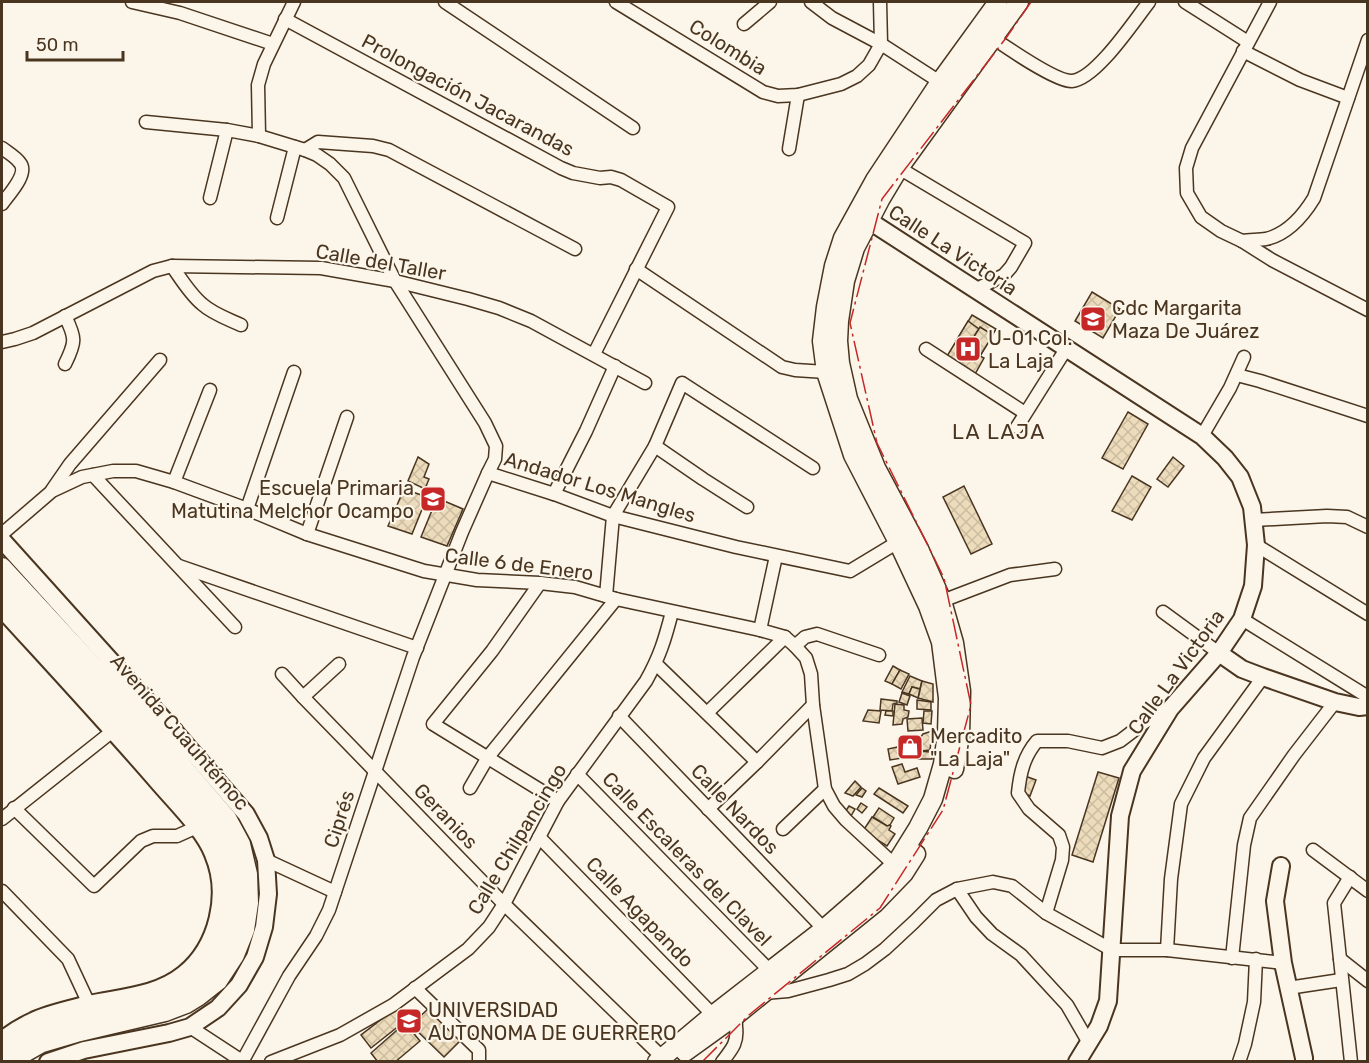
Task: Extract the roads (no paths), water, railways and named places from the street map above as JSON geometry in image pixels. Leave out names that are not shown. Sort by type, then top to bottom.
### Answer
[{"type":"main road","points":[[665,1060],[684,1053],[770,971],[863,895],[899,869],[933,799],[943,764],[947,733],[948,698],[941,642],[928,606],[853,455],[826,372],[822,341],[834,266],[843,238],[863,217],[899,168],[985,33],[998,2]]},
{"type":"main road","points":[[725,1012],[764,993],[876,903],[899,869],[927,837],[954,769],[960,736],[961,691],[954,643],[942,601],[919,549],[876,468],[848,399],[840,363],[839,321],[845,281],[875,180],[940,82],[985,33],[1019,2]]},
{"type":"main road","name":"Avenida Cuauhtémoc","points":[[2,567],[135,711],[227,818],[241,844],[248,874],[249,903],[245,930],[235,955],[218,981],[199,996],[165,1012],[76,1033],[42,1044],[19,1056],[14,1062]]},
{"type":"main road","name":"Avenida Cuauhtémoc","points":[[2,586],[125,721],[211,822],[226,848],[233,874],[234,902],[231,926],[222,950],[203,974],[184,987],[167,995],[124,1008],[51,1026],[18,1042],[2,1044]]},
{"type":"main road","points":[[174,731],[182,765]]},
{"type":"street","points":[[132,2],[180,13],[273,44]]},
{"type":"street","points":[[259,136],[258,85],[264,64],[294,2]]},
{"type":"street","points":[[446,2],[633,128]]},
{"type":"street","name":"Colombia","points":[[616,2],[763,92],[778,96],[798,95],[842,84],[857,76],[869,64],[881,44]]},
{"type":"street","points":[[744,24],[770,2]]},
{"type":"street","points":[[811,2],[832,18],[881,44],[940,82]]},
{"type":"street","points":[[880,2],[881,44]]},
{"type":"street","points":[[985,33],[1056,78],[1073,81],[1086,76],[1102,62],[1149,2]]},
{"type":"street","points":[[1185,2],[1246,46],[1300,80],[1348,98]]},
{"type":"street","points":[[1270,2],[1192,148],[1186,168],[1187,193],[1201,217],[1221,231],[1368,310]]},
{"type":"street","name":"Prolongación Jacarandas","points":[[285,19],[561,168],[573,173],[621,180],[668,207],[636,269]]},
{"type":"street","points":[[1242,241],[1269,238],[1287,230],[1305,214],[1314,198],[1368,40]]},
{"type":"street","points":[[789,149],[798,95]]},
{"type":"street","points":[[146,122],[227,130],[259,136],[317,155],[344,178],[395,281]]},
{"type":"street","points":[[210,198],[227,130]]},
{"type":"street","points":[[277,218],[300,149],[318,141],[373,146],[389,150],[575,249]]},
{"type":"street","points":[[2,148],[20,163],[22,177],[2,204]]},
{"type":"street","points":[[899,168],[1025,243],[1004,275],[975,290]]},
{"type":"street","name":"Calle La Victoria","points":[[863,217],[1202,436],[1226,458],[1239,477],[1252,507],[1256,545],[1253,586],[1242,619],[1220,653],[1170,709],[1132,771],[1120,816],[1108,1001],[1099,1026],[1084,1055]]},
{"type":"street","points":[[172,266],[201,304],[241,325]]},
{"type":"street","name":"Calle del Taller","points":[[2,342],[33,333],[153,271],[172,266],[321,268],[395,281],[499,308],[531,321],[645,383]]},
{"type":"street","points":[[594,354],[636,269],[782,367],[826,372]]},
{"type":"street","name":"Ciprés","points":[[242,1061],[290,976],[316,936],[328,910],[417,648],[462,532],[495,459],[496,446],[485,423],[395,281]]},
{"type":"street","points":[[64,364],[73,343],[74,333],[65,316]]},
{"type":"street","points":[[926,349],[1025,413]]},
{"type":"street","points":[[1017,427],[1066,349]]},
{"type":"street","points":[[1202,436],[1237,375],[1244,357]]},
{"type":"street","points":[[52,491],[70,464],[160,360]]},
{"type":"street","points":[[554,494],[615,366]]},
{"type":"street","points":[[247,509],[294,372]]},
{"type":"street","points":[[1237,375],[1368,416]]},
{"type":"street","points":[[470,788],[488,757],[611,597],[614,516],[655,446],[682,383],[813,468]]},
{"type":"street","points":[[174,482],[210,390]]},
{"type":"street","points":[[307,534],[347,417]]},
{"type":"street","points":[[655,446],[747,507]]},
{"type":"street","name":"Calle 6 de Enero","points":[[2,534],[52,491],[82,477],[113,471],[136,471],[174,482],[307,534],[424,571],[477,580],[574,587],[785,637],[806,658],[811,674],[825,789],[834,806],[846,820],[899,869]]},
{"type":"street","name":"Andador Los Mangles","points":[[488,473],[614,516],[736,547],[850,571],[898,543]]},
{"type":"street","points":[[93,475],[235,627]]},
{"type":"street","points":[[1254,520],[1347,517],[1368,527]]},
{"type":"street","points":[[2,540],[246,814],[259,838],[266,860],[268,894],[264,927],[255,957],[239,985],[218,1008],[190,1027],[84,1050],[48,1062]]},
{"type":"street","points":[[1256,545],[1368,614]]},
{"type":"street","points":[[760,630],[776,556]]},
{"type":"street","points":[[179,566],[417,648]]},
{"type":"street","points":[[942,601],[1010,575],[1054,568]]},
{"type":"street","points":[[540,583],[492,651],[433,724],[558,801]]},
{"type":"street","points":[[2,609],[114,730],[196,827],[213,853],[220,877],[221,902],[217,922],[208,944],[197,961],[167,986],[147,993],[89,1004],[34,1020],[2,1044]]},
{"type":"street","name":"Calle Chilpancingo","points":[[271,1062],[340,1035],[393,1005],[468,950],[489,927],[504,904],[558,801],[656,664],[672,612]]},
{"type":"street","points":[[1163,612],[1242,669],[1335,702],[1359,707],[1368,706]]},
{"type":"street","points":[[1242,619],[1367,696]]},
{"type":"street","points":[[795,646],[805,637],[817,634],[879,655]]},
{"type":"street","points":[[707,713],[785,637]]},
{"type":"street","points":[[303,698],[339,664]]},
{"type":"street","points":[[656,664],[757,762]]},
{"type":"street","name":"Geranios","points":[[282,675],[504,904],[665,1060]]},
{"type":"street","points":[[1167,950],[1171,879],[1181,804],[1204,758],[1263,677]]},
{"type":"street","points":[[1232,958],[1244,845],[1250,818],[1335,702]]},
{"type":"street","points":[[708,808],[813,705]]},
{"type":"street","points":[[1046,913],[1064,847],[1059,836],[1029,808],[1018,793],[1021,770],[1030,750],[1037,741],[1052,740],[1102,748],[1120,741],[1145,722],[1170,709]]},
{"type":"street","name":"Calle Nardos","points":[[619,716],[824,929]]},
{"type":"street","points":[[2,819],[114,730]]},
{"type":"street","name":"Calle Escaleras del Clavel","points":[[577,774],[770,971]]},
{"type":"street","points":[[783,829],[825,789]]},
{"type":"street","points":[[14,808],[93,886],[141,841],[153,836],[177,836],[196,827]]},
{"type":"street","name":"Calle Agapando","points":[[539,837],[725,1012]]},
{"type":"street","points":[[1313,850],[1368,891]]},
{"type":"street","points":[[266,860],[335,892]]},
{"type":"street","points":[[1281,866],[1275,902],[1283,963],[1304,1062]]},
{"type":"street","points":[[1350,877],[1334,903],[1341,980],[1354,1059]]},
{"type":"street","points":[[764,993],[788,991],[848,974],[885,949],[936,900],[957,889],[993,882],[1012,886],[1046,913],[1112,950],[1167,950],[1283,963]]},
{"type":"street","points":[[957,889],[976,917],[993,934],[1021,955],[1067,1005],[1084,1055]]},
{"type":"street","points":[[2,891],[68,959],[89,1004]]},
{"type":"street","points":[[1239,1062],[1254,1002],[1256,959]]},
{"type":"street","points":[[1340,959],[1368,981]]},
{"type":"street","points":[[1288,988],[1341,980]]},
{"type":"street","points":[[415,988],[479,1056]]},
{"type":"street","points":[[722,1062],[734,1045],[737,1036],[725,1012]]},
{"type":"street","points":[[190,1027],[242,1061]]},
{"type":"place","name":"Cdc Margarita Maza De Juárez","points":[[1093,319]]},
{"type":"place","name":"U-01 Col. La Laja","points":[[968,349]]},
{"type":"place","name":"Escuela Primaria Matutina Melchor Ocampo","points":[[433,499]]},
{"type":"place","name":"Mercadito \"La Laja\"","points":[[910,747]]},
{"type":"place","name":"UNIVERSIDAD AUTONOMA DE GUERRERO","points":[[409,1021]]},
{"type":"district","name":"LA LAJA","points":[[999,432]]}]
